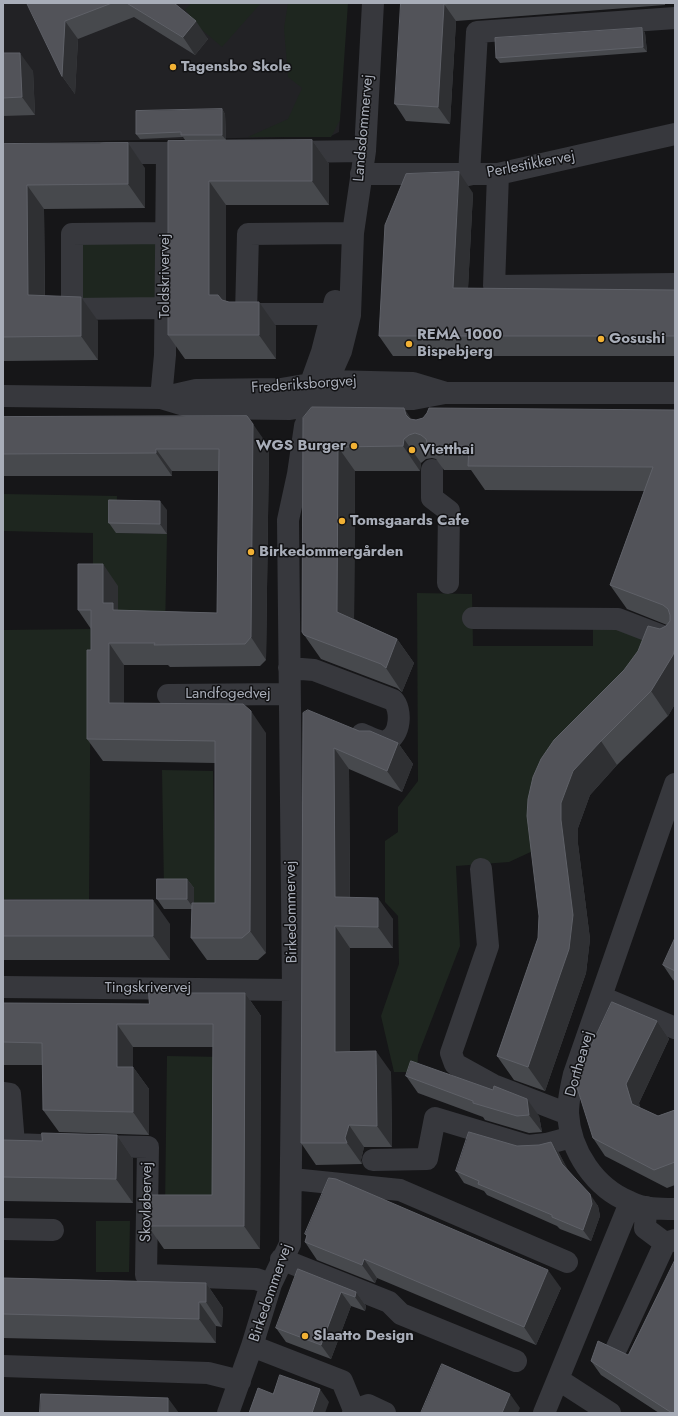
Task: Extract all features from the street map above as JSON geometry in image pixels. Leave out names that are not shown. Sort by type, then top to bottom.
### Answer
[{"type":"street","name":"Landsdommervej","points":[[319,382],[341,351],[350,315],[352,243],[365,151],[373,3]]},
{"type":"street","points":[[469,175],[477,32],[675,18]]},
{"type":"street","name":"Perlestikkervej","points":[[361,174],[498,174],[675,134]]},
{"type":"street","points":[[270,152],[365,151]]},
{"type":"street","points":[[89,153],[214,153]]},
{"type":"street","name":"Toldskrivervej","points":[[161,398],[165,355],[164,308],[167,153]]},
{"type":"street","points":[[498,174],[494,286],[675,284]]},
{"type":"street","points":[[164,308],[72,309],[72,234],[165,234]]},
{"type":"street","points":[[330,314],[246,314],[248,234],[352,243]]},
{"type":"street","name":"Landsdommervej","points":[[319,382],[322,352],[330,314],[352,243]]},
{"type":"street","name":"Frederiksborgvej","points":[[3,396],[161,398],[196,390],[281,389],[319,382],[413,383],[436,392]]},
{"type":"street","name":"Birkedommervej","points":[[228,1413],[252,1346],[271,1284],[281,1259],[290,1244],[292,1179],[293,990],[288,520],[298,474],[305,426],[317,405],[319,382]]},
{"type":"street","points":[[433,418],[436,392]]},
{"type":"street","name":"Frederiksborgvej","points":[[161,398],[194,408],[290,409],[346,400],[413,399],[436,392],[675,393]]},
{"type":"street","points":[[432,470],[432,498],[449,511],[448,583]]},
{"type":"street","points":[[473,618],[618,619],[675,641]]},
{"type":"street","points":[[289,668],[314,670],[396,702],[399,714],[396,730],[390,739],[378,741],[342,726]]},
{"type":"street","name":"Landfogedvej","points":[[168,695],[289,701],[313,714]]},
{"type":"street","name":"Dortheavej","points":[[638,1205],[613,1193],[595,1178],[581,1159],[572,1137],[568,1114],[569,1094],[574,1074],[601,997],[666,840],[675,784]]},
{"type":"street","points":[[481,869],[488,946],[451,1053],[454,1064],[493,1084],[568,1114]]},
{"type":"street","name":"Tingskrivervej","points":[[3,987],[293,990]]},
{"type":"street","points":[[601,997],[675,1028]]},
{"type":"street","name":"Skovløbervej","points":[[3,1093],[10,1094],[14,1144],[148,1147],[146,1275],[256,1278],[271,1284]]},
{"type":"street","points":[[373,1160],[426,1160],[435,1118],[528,1146],[546,1144],[572,1137]]},
{"type":"street","points":[[292,1179],[400,1190],[566,1262]]},
{"type":"street","points":[[638,1205],[675,1209]]},
{"type":"street","points":[[617,1347],[670,1241],[645,1228],[638,1205]]},
{"type":"street","points":[[544,1413],[638,1205]]},
{"type":"street","points":[[3,1229],[53,1230]]},
{"type":"street","points":[[281,1259],[389,1302],[401,1314],[516,1361]]},
{"type":"street","points":[[252,1346],[342,1381],[354,1411],[368,1405],[385,1413]]},
{"type":"street","points":[[3,1366],[208,1373],[240,1381]]},
{"type":"street","points":[[559,1380],[610,1413]]},
{"type":"shaded area","name":"Tagensbo Skole","points":[[3,3],[347,3],[339,132],[331,136],[3,143]]},
{"type":"shaded area","points":[[191,3],[261,3],[222,47],[187,17],[189,14],[185,10]]},
{"type":"shaded area","points":[[288,3],[348,3],[340,120],[331,137],[248,137],[288,119],[302,88],[288,77],[284,28]]},
{"type":"shaded area","points":[[76,241],[156,241],[156,303],[77,304]]},
{"type":"shaded area","points":[[3,494],[117,496],[116,533],[167,534],[165,632],[114,625],[93,572],[93,533],[3,531]]},
{"type":"shaded area","points":[[417,593],[472,594],[473,646],[593,646],[593,625],[611,625],[656,642],[535,850],[509,862],[456,866],[460,946],[418,1055],[417,1076],[407,1072],[394,1072],[381,1016],[399,964],[398,916],[385,902],[385,841],[398,832],[398,807],[418,781]]},
{"type":"shaded area","points":[[91,629],[89,900],[3,899],[3,630]]},
{"type":"shaded area","points":[[162,770],[213,771],[216,915],[194,915],[194,888],[164,888]]},
{"type":"shaded area","points":[[167,1056],[223,1057],[221,1209],[165,1208]]},
{"type":"shaded area","points":[[96,1221],[130,1221],[129,1272],[96,1272]]},
{"type":"building","points":[[27,3],[112,3],[65,21],[62,76]]},
{"type":"building","points":[[127,3],[174,3],[196,21],[183,37]]},
{"type":"building","points":[[401,3],[452,3],[444,4],[438,107],[395,104]]},
{"type":"building","points":[[642,28],[643,47],[496,58],[495,38]]},
{"type":"building","points":[[3,53],[20,53],[22,97],[3,98]]},
{"type":"building","points":[[222,109],[222,135],[181,135],[181,132],[136,134],[136,111]]},
{"type":"building","points":[[312,140],[312,181],[209,181],[209,295],[218,295],[222,300],[229,302],[259,302],[259,335],[168,335],[168,141]]},
{"type":"building","points":[[128,143],[128,184],[27,185],[28,295],[81,297],[81,336],[3,337],[3,144]]},
{"type":"building","points":[[459,172],[453,288],[675,290],[675,336],[379,336],[385,225],[406,174]]},
{"type":"building","points":[[312,407],[404,408],[406,415],[410,419],[416,420],[423,418],[429,408],[675,410],[675,648],[673,655],[651,691],[573,771],[561,803],[561,820],[573,915],[569,949],[528,1067],[497,1056],[538,938],[539,916],[527,816],[528,799],[533,777],[541,759],[554,740],[624,670],[638,651],[648,626],[660,629],[666,626],[670,621],[668,609],[663,605],[610,585],[653,467],[468,466],[469,446],[428,446],[426,439],[415,433],[404,439],[403,446],[338,447],[337,612],[397,639],[386,668],[381,664],[304,635],[302,632],[303,418]]},
{"type":"building","points":[[247,416],[253,424],[251,637],[245,644],[154,645],[155,643],[109,643],[109,703],[243,704],[251,711],[250,931],[242,938],[191,938],[192,903],[215,903],[215,741],[87,739],[87,650],[91,650],[91,610],[78,610],[78,564],[103,564],[103,603],[113,603],[113,610],[217,613],[219,449],[156,449],[156,453],[3,454],[3,417]]},
{"type":"building","points":[[109,500],[160,501],[160,524],[109,523]]},
{"type":"building","points":[[308,710],[359,731],[370,731],[398,743],[387,771],[334,748],[335,897],[378,898],[378,927],[335,926],[335,1052],[376,1051],[377,1126],[349,1125],[345,1138],[347,1143],[301,1143],[303,713]]},
{"type":"building","points":[[157,879],[187,879],[187,899],[157,899]]},
{"type":"building","points":[[3,900],[153,900],[153,936],[3,936]]},
{"type":"building","points":[[675,938],[675,971],[663,965]]},
{"type":"building","points":[[149,993],[245,993],[244,1226],[148,1226],[148,1195],[212,1195],[213,1024],[117,1024],[117,1067],[133,1067],[133,1112],[43,1110],[42,1043],[3,1042],[3,1003],[149,1004]]},
{"type":"building","points":[[612,1002],[657,1021],[626,1084],[632,1104],[658,1116],[675,1110],[675,1162],[654,1170],[593,1138],[575,1081]]},
{"type":"building","points":[[411,1061],[493,1090],[494,1086],[527,1099],[529,1115],[517,1116],[473,1103],[473,1101],[406,1076]]},
{"type":"building","points":[[469,1132],[517,1146],[539,1145],[551,1142],[562,1164],[590,1194],[592,1204],[583,1230],[552,1217],[552,1215],[478,1184],[479,1181],[456,1171]]},
{"type":"building","points":[[42,1133],[117,1135],[116,1179],[3,1177],[3,1140],[42,1141]]},
{"type":"building","points":[[329,1178],[336,1179],[548,1270],[524,1327],[364,1259],[362,1265],[305,1242],[307,1235],[305,1234]]},
{"type":"building","points":[[675,1260],[675,1413],[672,1413],[591,1361],[598,1341],[628,1355]]},
{"type":"building","points":[[298,1269],[356,1292],[355,1297],[341,1292],[321,1345],[276,1328]]},
{"type":"building","points":[[3,1278],[206,1283],[206,1302],[199,1302],[199,1319],[3,1314]]},
{"type":"building","points":[[442,1364],[510,1394],[502,1413],[421,1413]]},
{"type":"building","points":[[280,1375],[320,1389],[312,1413],[249,1413],[258,1388],[273,1394]]},
{"type":"building","points":[[41,1394],[168,1398],[168,1413],[40,1413]]},
{"type":"place","name":"Tagensbo Skole","points":[[173,67]]},
{"type":"place","name":"Gosushi","points":[[601,339]]},
{"type":"place","name":"REMA 1000 Bispebjerg","points":[[409,344]]},
{"type":"place","name":"WGS Burger","points":[[354,446]]},
{"type":"place","name":"Vietthai","points":[[412,450]]},
{"type":"place","name":"Tomsgaards Cafe","points":[[342,521]]},
{"type":"place","name":"Birkedommergården","points":[[251,552]]},
{"type":"place","name":"Slaatto Design","points":[[305,1336]]}]
